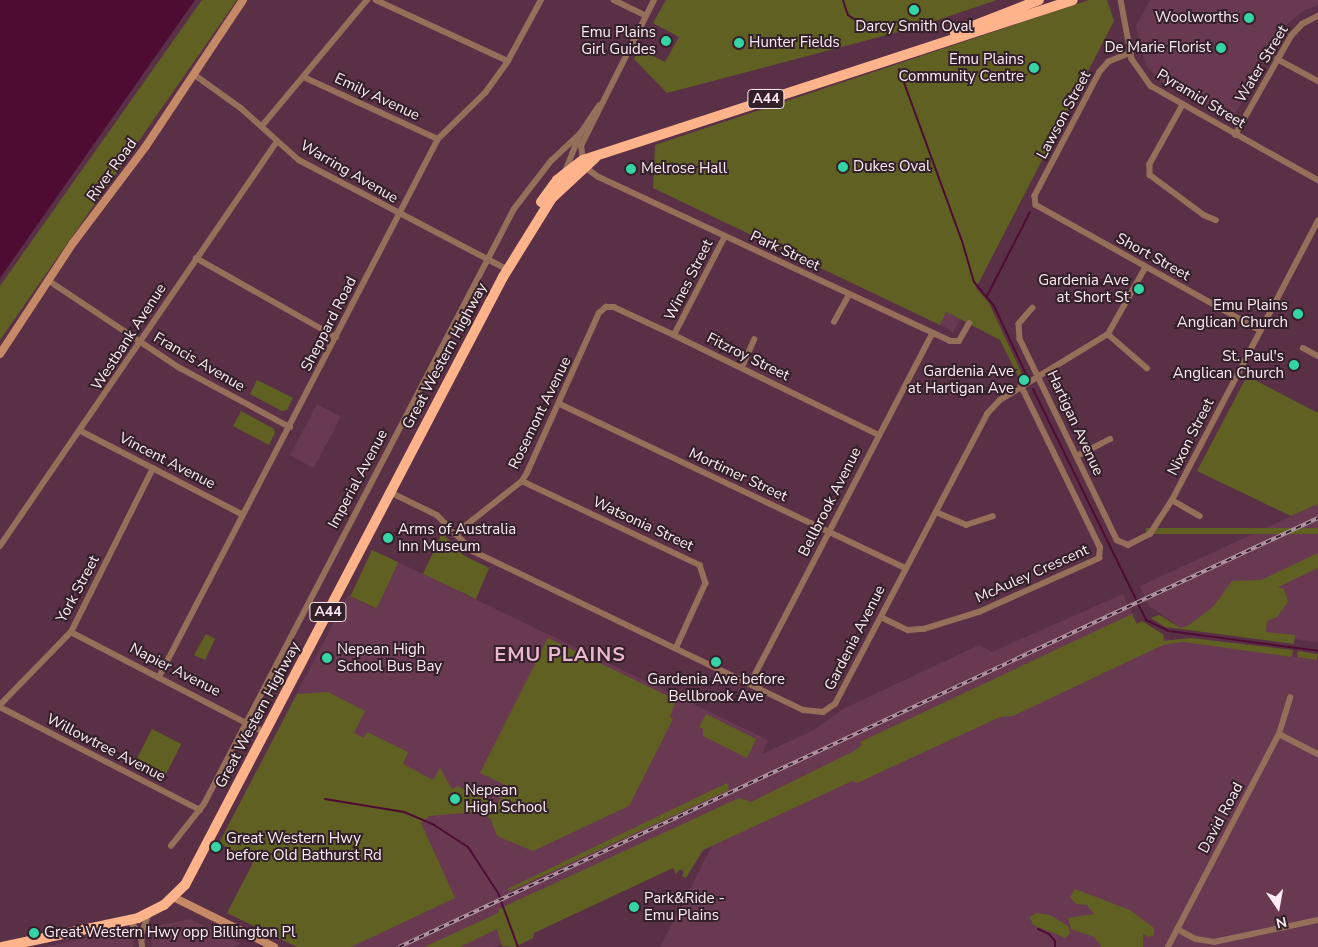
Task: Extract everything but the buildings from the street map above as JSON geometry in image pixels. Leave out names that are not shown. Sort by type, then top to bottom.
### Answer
[{"type":"highway","name":"Great Western Highway","points":[[939,42],[1039,0]]},
{"type":"highway","name":"Great Western Highway","points":[[2,947],[130,920],[149,914],[173,897],[192,873],[540,204],[565,172],[594,158],[939,42],[1073,0]]},
{"type":"highway","name":"Great Western Highway","points":[[504,272],[552,198],[584,164]]},
{"type":"street","name":"River Road","points":[[0,354],[48,280],[117,188],[244,0]]},
{"type":"street","points":[[262,126],[306,78],[367,0]]},
{"type":"street","points":[[376,0],[508,61]]},
{"type":"street","name":"Sheppard Road","points":[[160,675],[438,140],[485,93],[508,61],[540,0]]},
{"type":"street","points":[[614,0],[645,15]]},
{"type":"street","points":[[584,164],[581,146],[600,104],[654,0]]},
{"type":"street","name":"Pyramid Street","points":[[1121,0],[1131,53],[1143,78],[1183,105],[1318,180]]},
{"type":"street","name":"Water Street","points":[[1235,134],[1276,59],[1296,30],[1318,16]]},
{"type":"street","name":"Lawson Street","points":[[1035,204],[1035,196],[1100,72],[1109,62],[1131,53]]},
{"type":"street","points":[[1276,59],[1318,81]]},
{"type":"street","name":"Warring Avenue","points":[[195,75],[262,126],[277,142],[302,162],[400,215],[488,259],[504,272]]},
{"type":"street","name":"Emily Avenue","points":[[306,78],[438,140]]},
{"type":"street","points":[[565,172],[580,134],[600,104]]},
{"type":"street","points":[[1183,105],[1150,164],[1150,175],[1204,215],[1216,220]]},
{"type":"street","name":"Imperial Avenue","points":[[171,846],[200,810],[514,209],[532,182],[580,134]]},
{"type":"street","name":"Westbank Avenue","points":[[0,546],[81,431],[196,258],[277,142]]},
{"type":"street","name":"Park Street","points":[[584,164],[599,177],[932,334],[957,342],[969,324]]},
{"type":"street","name":"Short Street","points":[[1035,204],[1146,268],[1260,330]]},
{"type":"street","name":"Nixon Street","points":[[1128,545],[1150,534],[1172,500],[1318,221]]},
{"type":"street","name":"Wines Street","points":[[674,335],[725,236]]},
{"type":"street","points":[[196,258],[336,337]]},
{"type":"street","name":"Gardenia Avenue","points":[[390,492],[433,512],[473,551],[751,682],[804,710],[816,713],[827,711],[835,704],[986,414],[1000,400],[1021,386],[1039,377],[1108,334],[1146,268]]},
{"type":"street","name":"Francis Avenue","points":[[48,280],[140,343],[290,427]]},
{"type":"street","points":[[834,322],[849,295]]},
{"type":"street","name":"Fitzroy Street","points":[[604,308],[614,307],[742,367],[879,435]]},
{"type":"street","name":"Rosemont Avenue","points":[[455,534],[522,481],[604,308]]},
{"type":"street","name":"Hartigan Avenue","points":[[1033,308],[1020,321],[1018,332],[1117,540],[1128,545]]},
{"type":"street","name":"Bellbrook Avenue","points":[[751,682],[932,334]]},
{"type":"street","points":[[1108,334],[1147,368]]},
{"type":"street","points":[[742,367],[754,340]]},
{"type":"street","points":[[1303,348],[1318,356]]},
{"type":"street","name":"McAuley Crescent","points":[[881,617],[908,630],[924,629],[979,612],[1100,558],[1100,548],[1021,386]]},
{"type":"street","name":"Mortimer Street","points":[[560,404],[905,568]]},
{"type":"street","name":"Vincent Avenue","points":[[81,431],[242,514]]},
{"type":"street","points":[[1077,456],[1110,439]]},
{"type":"street","name":"York Street","points":[[0,706],[71,632],[154,468]]},
{"type":"street","name":"Watsonia Street","points":[[522,481],[700,566],[706,583],[677,647]]},
{"type":"street","points":[[1172,500],[1200,516]]},
{"type":"street","points":[[936,512],[966,525],[993,516]]},
{"type":"street","name":"Napier Avenue","points":[[71,632],[160,675],[266,733]]},
{"type":"street","name":"David Road","points":[[1168,947],[1278,734],[1290,698]]},
{"type":"street","name":"Willowtree Avenue","points":[[0,706],[200,810]]},
{"type":"street","points":[[1278,734],[1318,754]]},
{"type":"street","points":[[173,897],[274,947]]},
{"type":"street","points":[[142,947],[141,934],[149,914]]},
{"type":"street","points":[[130,920],[141,934]]},
{"type":"street","points":[[1177,930],[1196,939],[1214,942],[1318,920]]},
{"type":"shaded area","points":[[0,0],[195,0],[0,278]]},
{"type":"shaded area","points":[[202,0],[237,0],[0,340],[0,286]]},
{"type":"shaded area","points":[[666,0],[997,0],[917,27],[667,93],[634,59],[639,49],[665,62],[679,37],[653,23]]},
{"type":"shaded area","points":[[1089,0],[1107,0],[1114,21],[976,288],[989,303],[1023,376],[1019,378],[1000,340],[960,319],[946,312],[940,325],[653,188],[655,145]]},
{"type":"shaded area","points":[[1150,0],[1318,0],[1318,5],[1303,11],[1285,26],[1233,117],[1227,119],[1162,82],[1146,66],[1136,26]]},
{"type":"shaded area","points":[[946,312],[960,319],[954,332],[940,324]]},
{"type":"shaded area","points":[[1247,376],[1318,413],[1318,504],[1291,516],[1197,471]]},
{"type":"shaded area","points":[[257,380],[293,398],[287,410],[282,411],[250,394]]},
{"type":"shaded area","points":[[317,404],[341,417],[314,468],[290,455]]},
{"type":"shaded area","points":[[241,411],[274,429],[275,433],[269,445],[233,426]]},
{"type":"shaded area","points":[[1318,504],[1318,642],[1188,626],[1181,628],[1148,605],[1140,586]]},
{"type":"shaded area","points":[[1146,528],[1318,528],[1318,534],[1146,534]]},
{"type":"shaded area","points":[[442,533],[463,555],[489,568],[476,599],[423,574]]},
{"type":"shaded area","points":[[372,550],[398,562],[377,608],[350,596]]},
{"type":"shaded area","points":[[1318,553],[1318,568],[1278,587],[1284,589],[1288,602],[1277,617],[1267,621],[1266,632],[1295,635],[1294,644],[1165,627],[1151,618],[1159,615],[1181,628],[1189,625],[1213,607],[1232,581],[1261,580]]},
{"type":"shaded area","points":[[398,562],[768,740],[762,754],[814,730],[843,709],[979,645],[992,652],[1123,594],[1141,633],[1159,638],[1318,660],[1318,947],[660,947],[712,846],[495,947],[297,947],[227,913],[254,861],[219,843],[348,595],[373,608]]},
{"type":"shaded area","points":[[1132,614],[1137,624],[1142,621],[1164,635],[1163,641],[1190,638],[1293,650],[1292,657],[1183,642],[1163,645],[1013,716],[1000,717],[857,783],[852,781],[703,850],[686,878],[682,876],[684,872],[680,869],[676,874],[673,868],[534,933],[533,938],[515,947],[502,946],[497,929],[460,947],[424,947],[498,913],[499,909],[739,798],[751,802],[854,751],[862,745],[860,742]]},
{"type":"shaded area","points":[[206,634],[215,639],[205,660],[194,655]]},
{"type":"shaded area","points":[[548,638],[676,700],[670,717],[673,719],[629,806],[533,851],[497,836],[490,818],[477,812],[429,816],[421,823],[455,898],[351,947],[297,947],[227,913],[254,861],[219,843],[297,694],[328,692],[365,711],[354,733],[364,738],[367,732],[408,752],[403,764],[433,780],[440,768],[452,789],[458,786],[497,805],[507,786],[480,773]]},
{"type":"shaded area","points":[[1298,651],[1318,654],[1317,660],[1297,657]]},
{"type":"shaded area","points":[[706,714],[756,739],[747,758],[703,736],[703,729],[699,727]]},
{"type":"shaded area","points":[[152,729],[181,744],[163,780],[134,765]]},
{"type":"shaded area","points":[[727,783],[729,790],[510,891],[507,889]]},
{"type":"shaded area","points":[[1075,889],[1130,910],[1154,928],[1154,935],[1149,937],[1143,934],[1143,947],[1102,947],[1094,937],[1071,929],[1068,918],[1094,914],[1087,905],[1076,904],[1070,897]]},
{"type":"shaded area","points":[[1036,913],[1050,915],[1068,926],[1070,933],[1066,938],[1033,925],[1030,917]]},
{"type":"shaded area","points":[[190,919],[241,944],[233,947],[152,947],[151,927]]},
{"type":"shaded area","points":[[132,928],[133,947],[44,947]]},
{"type":"waterway","points":[[843,0],[848,15],[867,28]]},
{"type":"waterway","points":[[899,69],[962,241],[974,282],[994,306],[1026,374]]},
{"type":"waterway","points":[[987,296],[1030,212]]},
{"type":"waterway","points":[[1033,389],[1146,620],[1169,631],[1318,651]]},
{"type":"waterway","points":[[325,799],[404,812],[434,825],[468,847],[498,893],[518,947]]},
{"type":"waterway","points":[[1038,929],[1049,934],[1055,941],[1055,947]]},
{"type":"railway","points":[[399,947],[1318,518]]},
{"type":"place","name":"Darcy Smith Oval","points":[[914,10]]},
{"type":"place","name":"Woolworths","points":[[1249,18]]},
{"type":"place","name":"Emu Plains Girl Guides","points":[[666,41]]},
{"type":"place","name":"Hunter Fields","points":[[739,43]]},
{"type":"place","name":"De Marie Florist","points":[[1221,48]]},
{"type":"place","name":"Emu Plains Community Centre","points":[[1034,68]]},
{"type":"place","name":"Dukes Oval","points":[[843,167]]},
{"type":"place","name":"Melrose Hall","points":[[631,169]]},
{"type":"place","name":"Gardenia Ave at Short St","points":[[1139,289]]},
{"type":"place","name":"Emu Plains Anglican Church","points":[[1298,314]]},
{"type":"place","name":"St. Paul's Anglican Church","points":[[1294,365]]},
{"type":"place","name":"Gardenia Ave at Hartigan Ave","points":[[1024,380]]},
{"type":"place","name":"Arms of Australia Inn Museum","points":[[388,538]]},
{"type":"place","name":"Nepean High School Bus Bay","points":[[327,658]]},
{"type":"place","name":"Gardenia Ave before Bellbrook Ave","points":[[716,662]]},
{"type":"place","name":"Nepean High School","points":[[455,799]]},
{"type":"place","name":"Great Western Hwy before Old Bathurst Rd","points":[[216,847]]},
{"type":"place","name":"Park&Ride - Emu Plains","points":[[634,907]]},
{"type":"place","name":"Great Western Hwy opp Billington Pl","points":[[34,933]]},
{"type":"district","name":"EMU PLAINS","points":[[560,654]]}]
